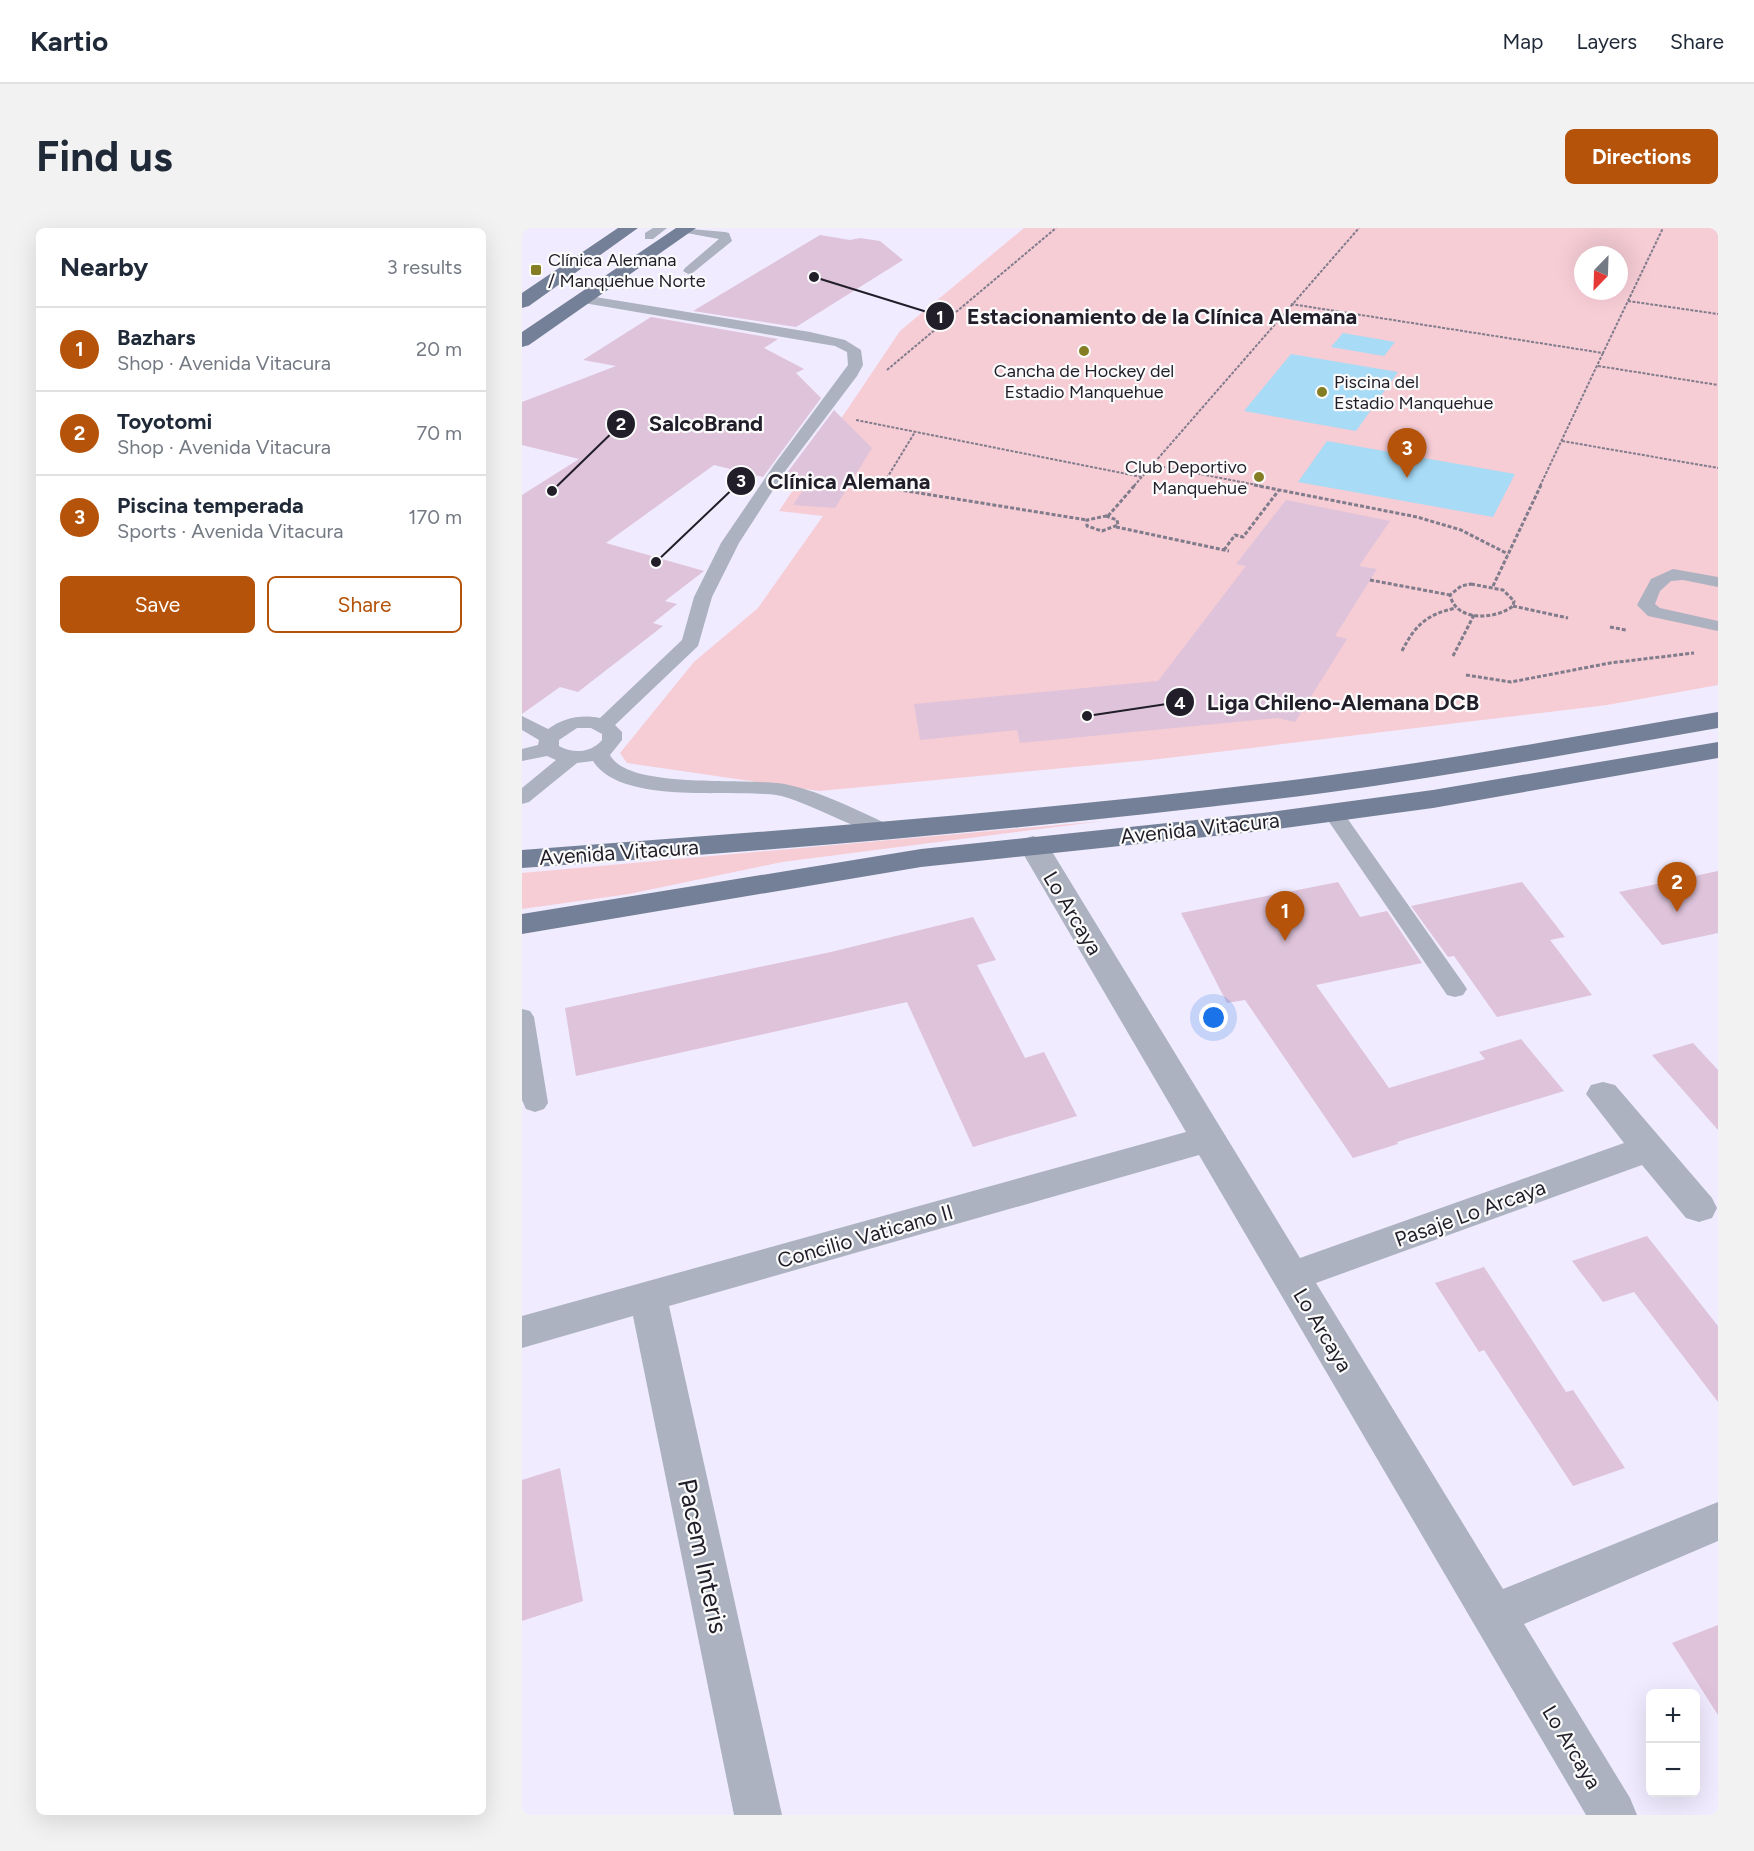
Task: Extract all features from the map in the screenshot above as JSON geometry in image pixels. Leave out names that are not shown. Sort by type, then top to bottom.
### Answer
[{"type":"main road","points":[[526,296],[629,228]]},
{"type":"main road","points":[[522,341],[686,228]]},
{"type":"main road","points":[[583,299],[572,293],[574,286],[607,263],[600,248]]},
{"type":"main road","name":"Avenida Vitacura","points":[[522,859],[716,845],[1071,812],[1326,783],[1718,720]]},
{"type":"main road","name":"Avenida Vitacura","points":[[522,924],[901,861],[1333,813],[1433,799],[1718,750]]},
{"type":"main road","name":"Avenida Vitacura","points":[[522,839],[716,845]]},
{"type":"main road","name":"Avenida Vitacura","points":[[522,945],[681,897]]},
{"type":"street","name":"Lo Arcaya","points":[[1032,846],[1613,1815]]},
{"type":"street","points":[[1603,1094],[1699,1208]]},
{"type":"street","name":"Concilio Vaticano II","points":[[522,1332],[1208,1139]]},
{"type":"street","name":"Pasaje Lo Arcaya","points":[[1290,1277],[1649,1149]]},
{"type":"street","name":"Pacem Interis","points":[[648,1296],[758,1815]]},
{"type":"street","points":[[1493,1615],[1718,1521]]},
{"type":"lane","points":[[649,236],[661,228]]},
{"type":"lane","points":[[686,228],[725,236],[726,241],[690,271]]},
{"type":"lane","points":[[583,299],[810,336],[845,345],[854,350],[858,357],[858,363],[850,376],[780,468],[730,543],[703,597],[691,642],[604,725]]},
{"type":"lane","points":[[1718,582],[1681,575],[1665,576],[1653,586],[1646,605],[1654,612],[1718,626]]},
{"type":"lane","points":[[522,722],[550,744],[556,754],[572,757],[598,753],[611,742],[613,737],[612,732],[604,725],[592,722],[572,723],[555,731],[550,744],[522,755]]},
{"type":"lane","points":[[598,753],[609,769],[623,776],[653,783],[779,789],[832,805],[879,829]]},
{"type":"lane","points":[[522,798],[572,757]]},
{"type":"lane","points":[[1333,813],[1455,989]]},
{"type":"lane","points":[[522,1017],[535,1103]]},
{"type":"path","points":[[887,370],[1056,228]]},
{"type":"path","points":[[1108,516],[1359,228]]},
{"type":"path","points":[[1493,586],[1663,228]]},
{"type":"path","points":[[1628,300],[1718,314]]},
{"type":"path","points":[[1291,304],[1603,353]]},
{"type":"path","points":[[1598,366],[1718,385]]},
{"type":"path","points":[[850,419],[1142,477]]},
{"type":"path","points":[[915,432],[882,487],[1087,520],[1095,516],[1108,516],[1117,520],[1116,527]]},
{"type":"path","points":[[1562,441],[1718,468]]},
{"type":"path","points":[[1152,465],[1441,524],[1479,538],[1508,554]]},
{"type":"path","points":[[1087,520],[1087,526],[1093,530],[1109,531],[1116,527],[1227,550],[1235,535],[1243,537],[1279,490]]},
{"type":"path","points":[[1370,580],[1450,595],[1461,586],[1493,586],[1510,595],[1514,601],[1510,611],[1494,616],[1474,615],[1456,608],[1450,595]]},
{"type":"path","points":[[1513,606],[1568,618]]},
{"type":"path","points":[[1402,651],[1415,624],[1424,617],[1456,608]]},
{"type":"path","points":[[1452,656],[1474,615]]},
{"type":"path","points":[[1466,675],[1511,682],[1610,663],[1697,652]]},
{"type":"shaded area","name":"Club Deportivo Manquehue","points":[[1024,228],[1718,228],[1718,685],[1607,705],[1159,759],[819,791],[627,763],[620,753],[694,662],[758,608],[823,516],[779,511],[900,331]]},
{"type":"shaded area","points":[[1103,821],[782,862],[629,894],[522,909],[522,873]]},
{"type":"water","points":[[1343,333],[1395,342],[1384,356],[1331,347]]},
{"type":"water","name":"Piscina del Estadio Manquehue","points":[[1291,354],[1398,372],[1356,431],[1244,411]]},
{"type":"water","points":[[1327,441],[1515,474],[1493,517],[1298,482]]},
{"type":"building","points":[[820,235],[850,240],[860,238],[880,241],[903,260],[796,327],[693,311]]},
{"type":"building","points":[[651,317],[778,339],[764,348],[804,369],[796,373],[821,398],[763,477],[714,465],[606,543],[704,571],[665,601],[677,604],[653,623],[663,626],[578,692],[560,687],[522,714],[522,495],[579,459],[522,445],[522,402],[616,366],[583,360]]},
{"type":"building","points":[[834,410],[872,448],[835,508],[793,505],[805,487],[781,481]]},
{"type":"building","points":[[1286,500],[1390,521],[1359,566],[1377,569],[1335,636],[1347,639],[1295,722],[1277,718],[1020,743],[1017,730],[920,740],[914,704],[1158,681],[1246,566],[1236,564]]},
{"type":"building","points":[[1718,871],[1718,933],[1662,945],[1619,892]]},
{"type":"building","points":[[1338,882],[1360,917],[1387,911],[1422,963],[1316,985],[1389,1088],[1485,1059],[1479,1052],[1521,1039],[1564,1091],[1397,1142],[1398,1144],[1353,1158],[1245,1000],[1227,1003],[1181,913]]},
{"type":"building","points":[[1522,882],[1565,937],[1550,940],[1592,995],[1497,1017],[1454,956],[1448,957],[1411,906]]},
{"type":"building","points":[[973,917],[996,960],[977,965],[1025,1058],[1044,1052],[1077,1116],[973,1147],[907,1002],[576,1076],[565,1008],[831,952]]},
{"type":"building","points":[[1693,1043],[1718,1070],[1718,1130],[1652,1055]]},
{"type":"building","points":[[1647,1236],[1718,1326],[1718,1402],[1634,1292],[1603,1302],[1572,1261]]},
{"type":"building","points":[[1484,1267],[1566,1392],[1573,1390],[1625,1468],[1573,1486],[1484,1350],[1479,1352],[1435,1283]]},
{"type":"building","points":[[560,1468],[583,1601],[522,1621],[522,1480]]},
{"type":"building","points":[[1718,1625],[1718,1715],[1672,1643]]},
{"type":"place","name":"Clínica Alemana / Manquehue Norte","points":[[536,270]]},
{"type":"place","name":"Estacionamiento de la Clínica Alemana","points":[[814,277]]},
{"type":"place","name":"Cancha de Hockey del Estadio Manquehue","points":[[1084,351]]},
{"type":"place","name":"Piscina del Estadio Manquehue","points":[[1322,392]]},
{"type":"place","name":"Club Deportivo Manquehue","points":[[1259,477]]},
{"type":"place","name":"Piscina temperada","points":[[1407,478]]},
{"type":"place","name":"SalcoBrand","points":[[552,491]]},
{"type":"place","name":"Clínica Alemana","points":[[656,562]]},
{"type":"place","name":"Liga Chileno-Alemana DCB","points":[[1087,716]]},
{"type":"place","name":"Toyotomi","points":[[1677,912]]},
{"type":"place","name":"Bazhars","points":[[1285,941]]}]
